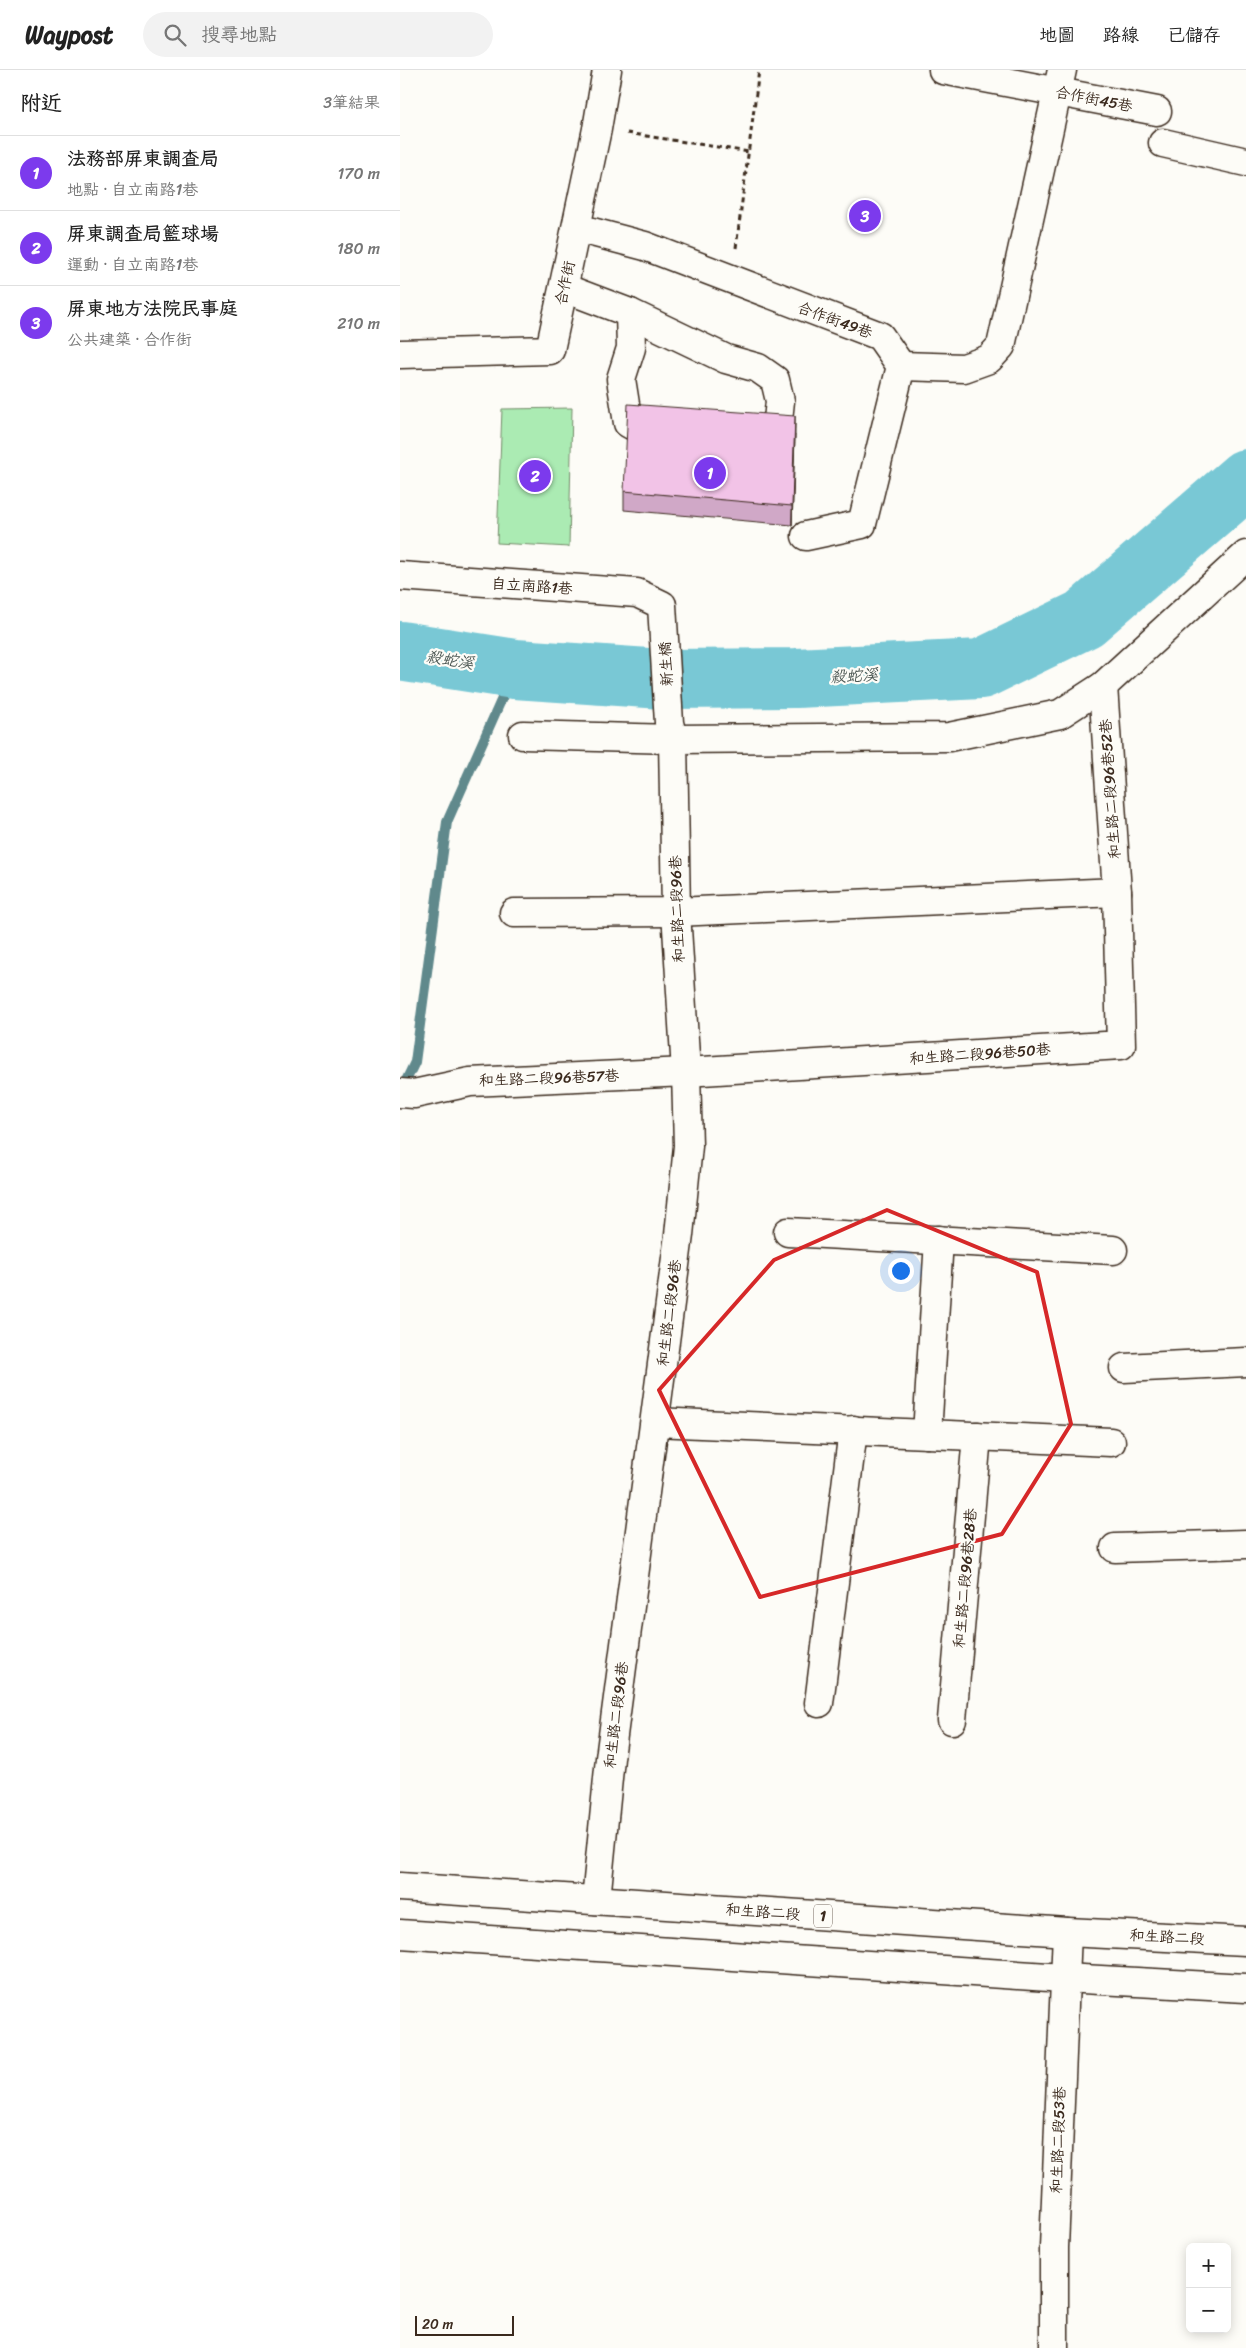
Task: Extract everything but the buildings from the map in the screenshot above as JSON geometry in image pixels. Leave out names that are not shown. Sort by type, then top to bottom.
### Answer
[{"type":"street","name":"合作街","points":[[400,354],[550,350],[597,129],[606,70]]},
{"type":"street","name":"合作街45巷","points":[[943,70],[1060,81],[1157,111]]},
{"type":"street","points":[[806,536],[862,524],[902,366],[964,368],[989,360],[1001,346],[1060,81]]},
{"type":"street","points":[[1163,143],[1246,162]]},
{"type":"street","name":"合作街49巷","points":[[577,228],[645,246],[732,281],[880,336],[902,366]]},
{"type":"street","points":[[564,288],[630,313],[726,359],[758,368],[774,380],[780,401],[778,420],[765,432],[741,440],[732,440]]},
{"type":"street","points":[[630,313],[631,348],[621,379],[628,423],[651,436],[684,438]]},
{"type":"street","points":[[523,735],[671,731],[949,737],[1060,714],[1103,686],[1246,555]]},
{"type":"street","name":"自立南路1巷","points":[[400,576],[637,593],[662,605]]},
{"type":"street","name":"新生橋","points":[[662,605],[671,731]]},
{"type":"street","name":"和生路二段96巷52巷","points":[[1103,686],[1117,892]]},
{"type":"street","name":"和生路二段96巷","points":[[596,1900],[610,1758],[679,1235],[688,1146],[686,1072],[676,912],[671,731]]},
{"type":"street","points":[[514,913],[676,912],[1117,892]]},
{"type":"street","name":"和生路二段96巷50巷","points":[[686,1072],[1121,1045],[1117,892]]},
{"type":"street","name":"和生路二段96巷57巷","points":[[407,1094],[470,1082],[686,1072]]},
{"type":"street","points":[[788,1232],[1113,1250]]},
{"type":"street","points":[[928,1434],[939,1240]]},
{"type":"street","points":[[1124,1368],[1246,1362]]},
{"type":"street","points":[[655,1422],[1111,1442]]},
{"type":"street","points":[[819,1703],[853,1430]]},
{"type":"street","name":"和生路二段96巷28巷","points":[[952,1720],[977,1436]]},
{"type":"street","points":[[1114,1548],[1246,1544]]},
{"type":"street","name":"和生路二段","points":[[400,1887],[1067,1932],[1246,1941]]},
{"type":"street","name":"和生路二段53巷","points":[[1054,2348],[1054,2248],[1067,1932]]},
{"type":"street","points":[[400,1934],[1064,1978],[1246,1988]]},
{"type":"path","points":[[732,281],[759,70]]},
{"type":"path","points":[[597,129],[749,152]]},
{"type":"highlighted area","points":[[887,1210],[1037,1272],[1071,1424],[1002,1534],[760,1597],[659,1390],[774,1260]]},
{"type":"green space","points":[[572,408],[569,547],[497,543],[502,409]]},
{"type":"waterway","name":"殺蛇溪","points":[[400,651],[515,669],[663,679],[796,678],[981,669],[1084,619],[1246,479]]},
{"type":"waterway","points":[[401,1091],[415,1062],[447,822],[515,669]]},
{"type":"place","name":"屏東地方法院民事庭","points":[[865,216]]},
{"type":"place","name":"法務部屏東調查局","points":[[710,473]]},
{"type":"place","name":"屏東調查局籃球場","points":[[535,476]]}]
